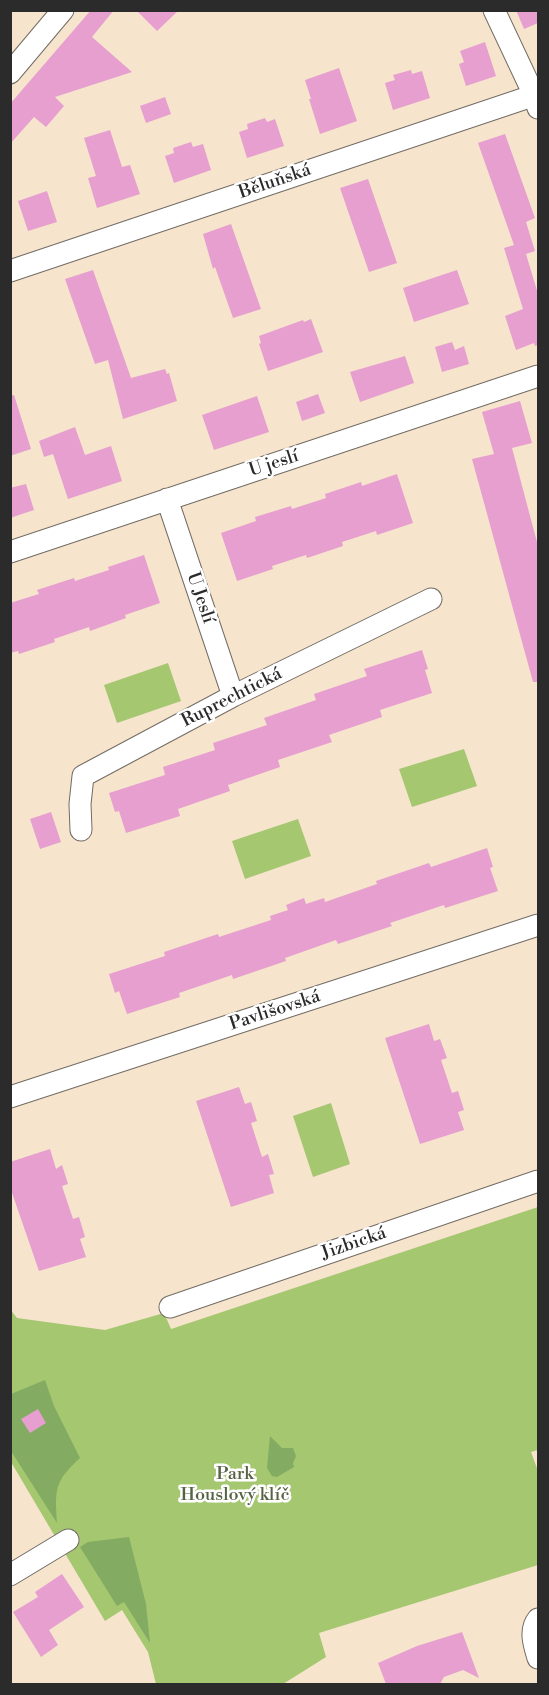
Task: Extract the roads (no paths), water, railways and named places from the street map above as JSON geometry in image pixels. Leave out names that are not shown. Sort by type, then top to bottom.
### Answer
[{"type":"street","points":[[10,74],[63,10]]},
{"type":"street","points":[[494,10],[537,99]]},
{"type":"street","name":"Běluňská","points":[[10,271],[537,99]]},
{"type":"street","name":"U jeslí","points":[[10,552],[538,376]]},
{"type":"street","name":"U Jeslí","points":[[167,499],[233,696]]},
{"type":"street","name":"Ruprechtická","points":[[81,830],[80,804],[83,776],[233,696],[431,599]]},
{"type":"street","name":"Pavlišovská","points":[[10,1097],[538,925]]},
{"type":"street","name":"Jizbická","points":[[170,1307],[538,1181]]},
{"type":"street","points":[[10,1575],[68,1540]]},
{"type":"street","points":[[538,1619],[534,1625],[533,1644],[538,1658]]},
{"type":"park label","name":"Park Houslový klíč","points":[[235,1485]]}]
